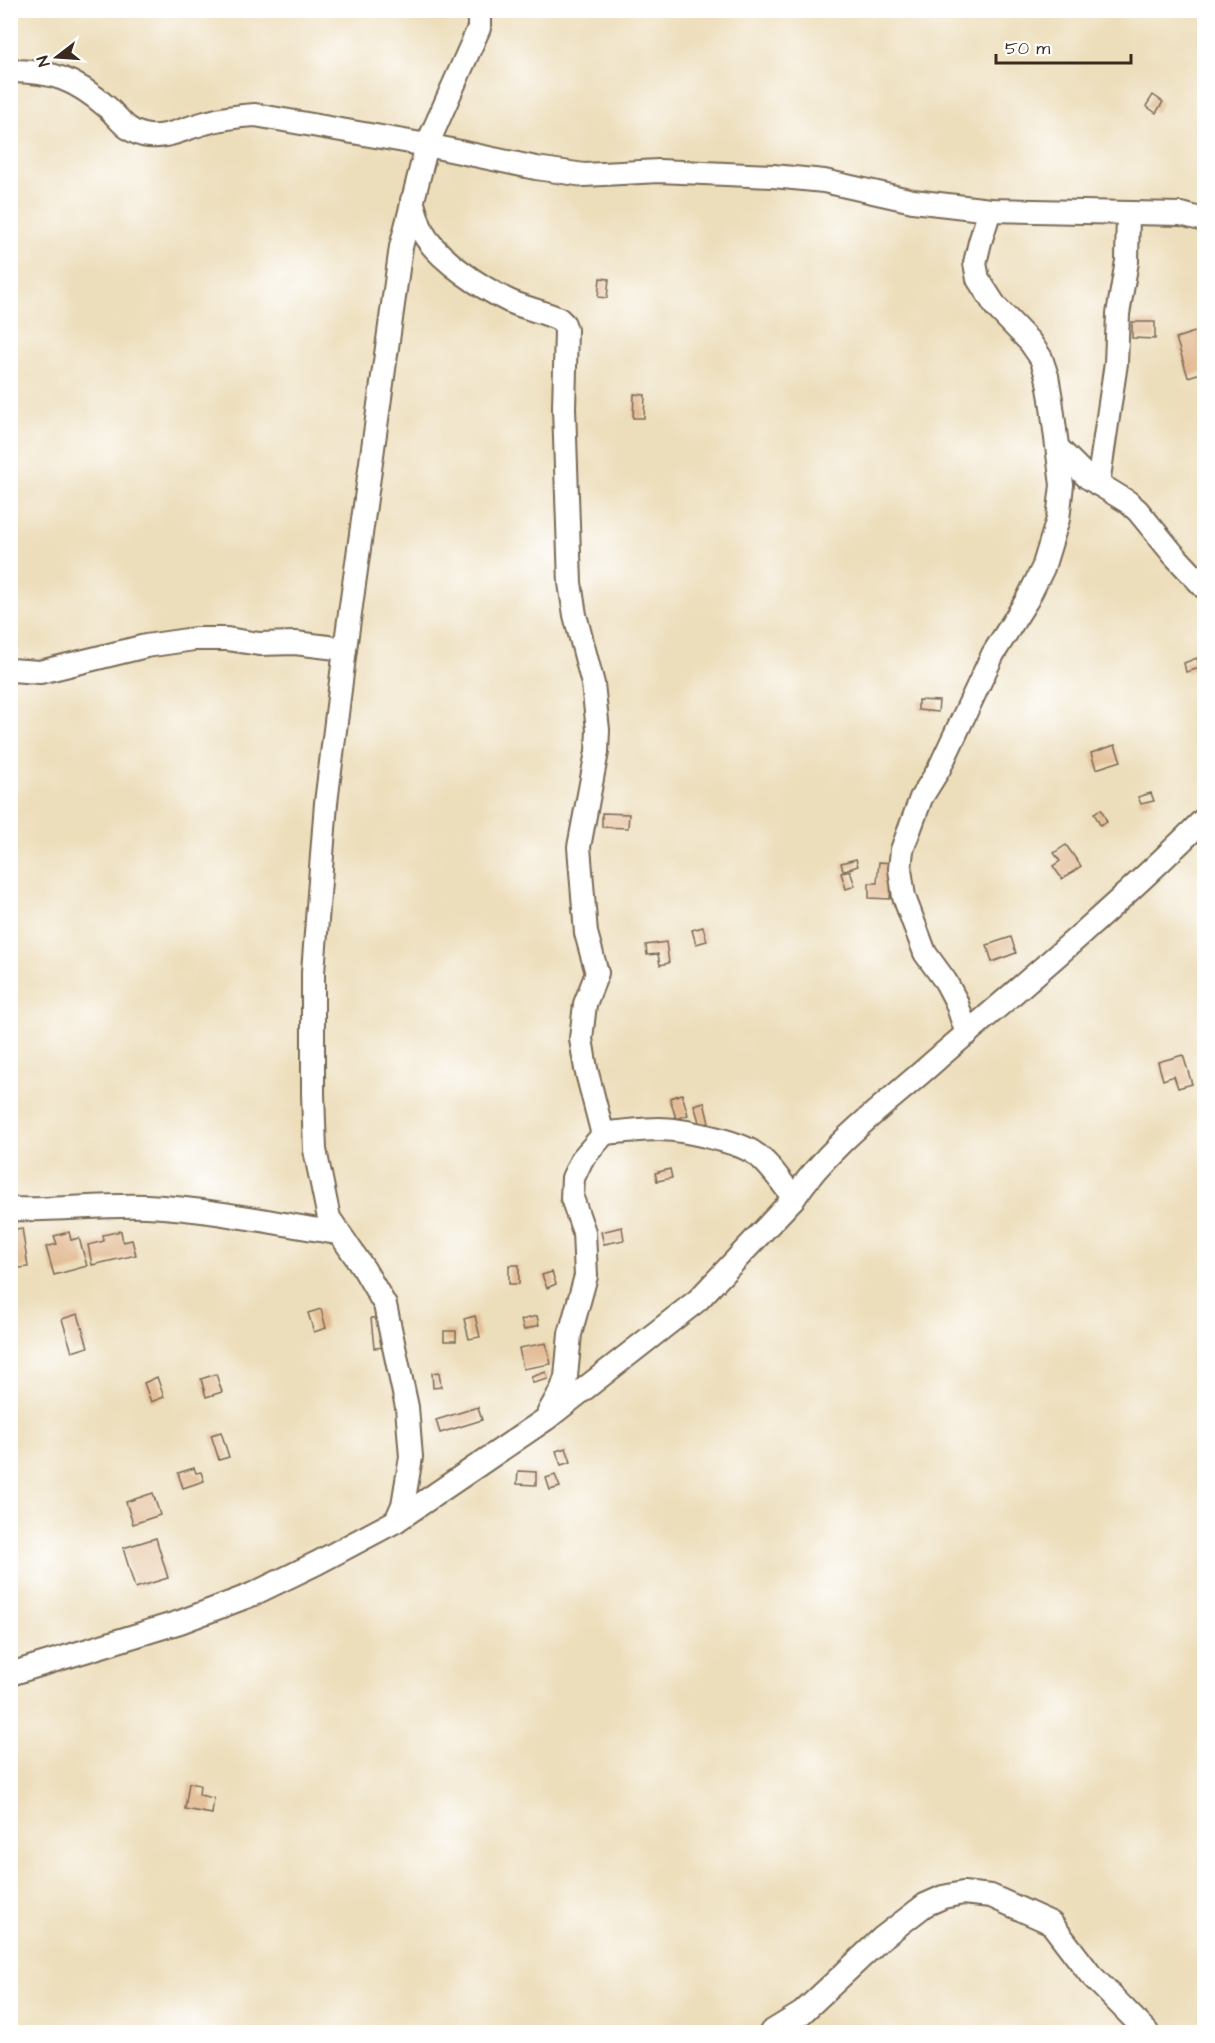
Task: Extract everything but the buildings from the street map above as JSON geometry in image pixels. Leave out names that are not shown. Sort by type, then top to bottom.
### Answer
[{"type":"street","points":[[396,1521],[403,1505],[411,1457],[407,1407],[385,1305],[364,1269],[337,1233],[329,1218],[315,1150],[313,972],[326,803],[401,248],[427,145],[479,28],[475,10]]},
{"type":"street","points":[[10,71],[34,71],[64,78],[81,87],[108,108],[125,127],[140,135],[158,138],[223,118],[255,115],[584,175],[659,171],[773,176],[824,181],[913,201],[990,210],[1181,214],[1204,220]]},
{"type":"street","points":[[412,200],[426,239],[444,257],[471,279],[508,301],[559,319],[566,330],[564,408],[570,583],[574,615],[593,684],[598,730],[597,752],[579,846],[586,933],[597,973],[585,1004],[581,1039],[586,1069],[603,1133],[582,1159],[573,1178],[572,1198],[584,1232],[586,1276],[570,1334],[566,1377],[546,1419]]},
{"type":"street","points":[[967,1034],[956,1001],[946,982],[925,953],[904,897],[900,869],[902,850],[921,798],[939,768],[993,654],[1044,568],[1055,531],[1062,485],[1047,376],[1041,358],[1030,342],[996,307],[978,279],[975,263],[990,210]]},
{"type":"street","points":[[1098,484],[1116,363],[1119,314],[1127,261],[1128,214]]},
{"type":"street","points":[[401,248],[426,239]]},
{"type":"street","points":[[1058,448],[1087,477],[1128,502],[1138,511],[1204,587]]},
{"type":"street","points":[[10,670],[40,672],[146,646],[194,639],[313,645],[345,650]]},
{"type":"street","points":[[10,1674],[180,1622],[251,1595],[396,1521],[546,1419],[698,1300],[794,1198],[807,1179],[847,1137],[1089,928],[1204,819]]},
{"type":"street","points":[[603,1133],[672,1130],[743,1148],[759,1157],[794,1198]]},
{"type":"street","points":[[10,1209],[146,1206],[202,1210],[337,1233]]},
{"type":"street","points":[[771,2032],[802,2013],[882,1938],[925,1905],[943,1897],[963,1893],[991,1896],[1051,1923],[1090,1974],[1147,2032]]}]
